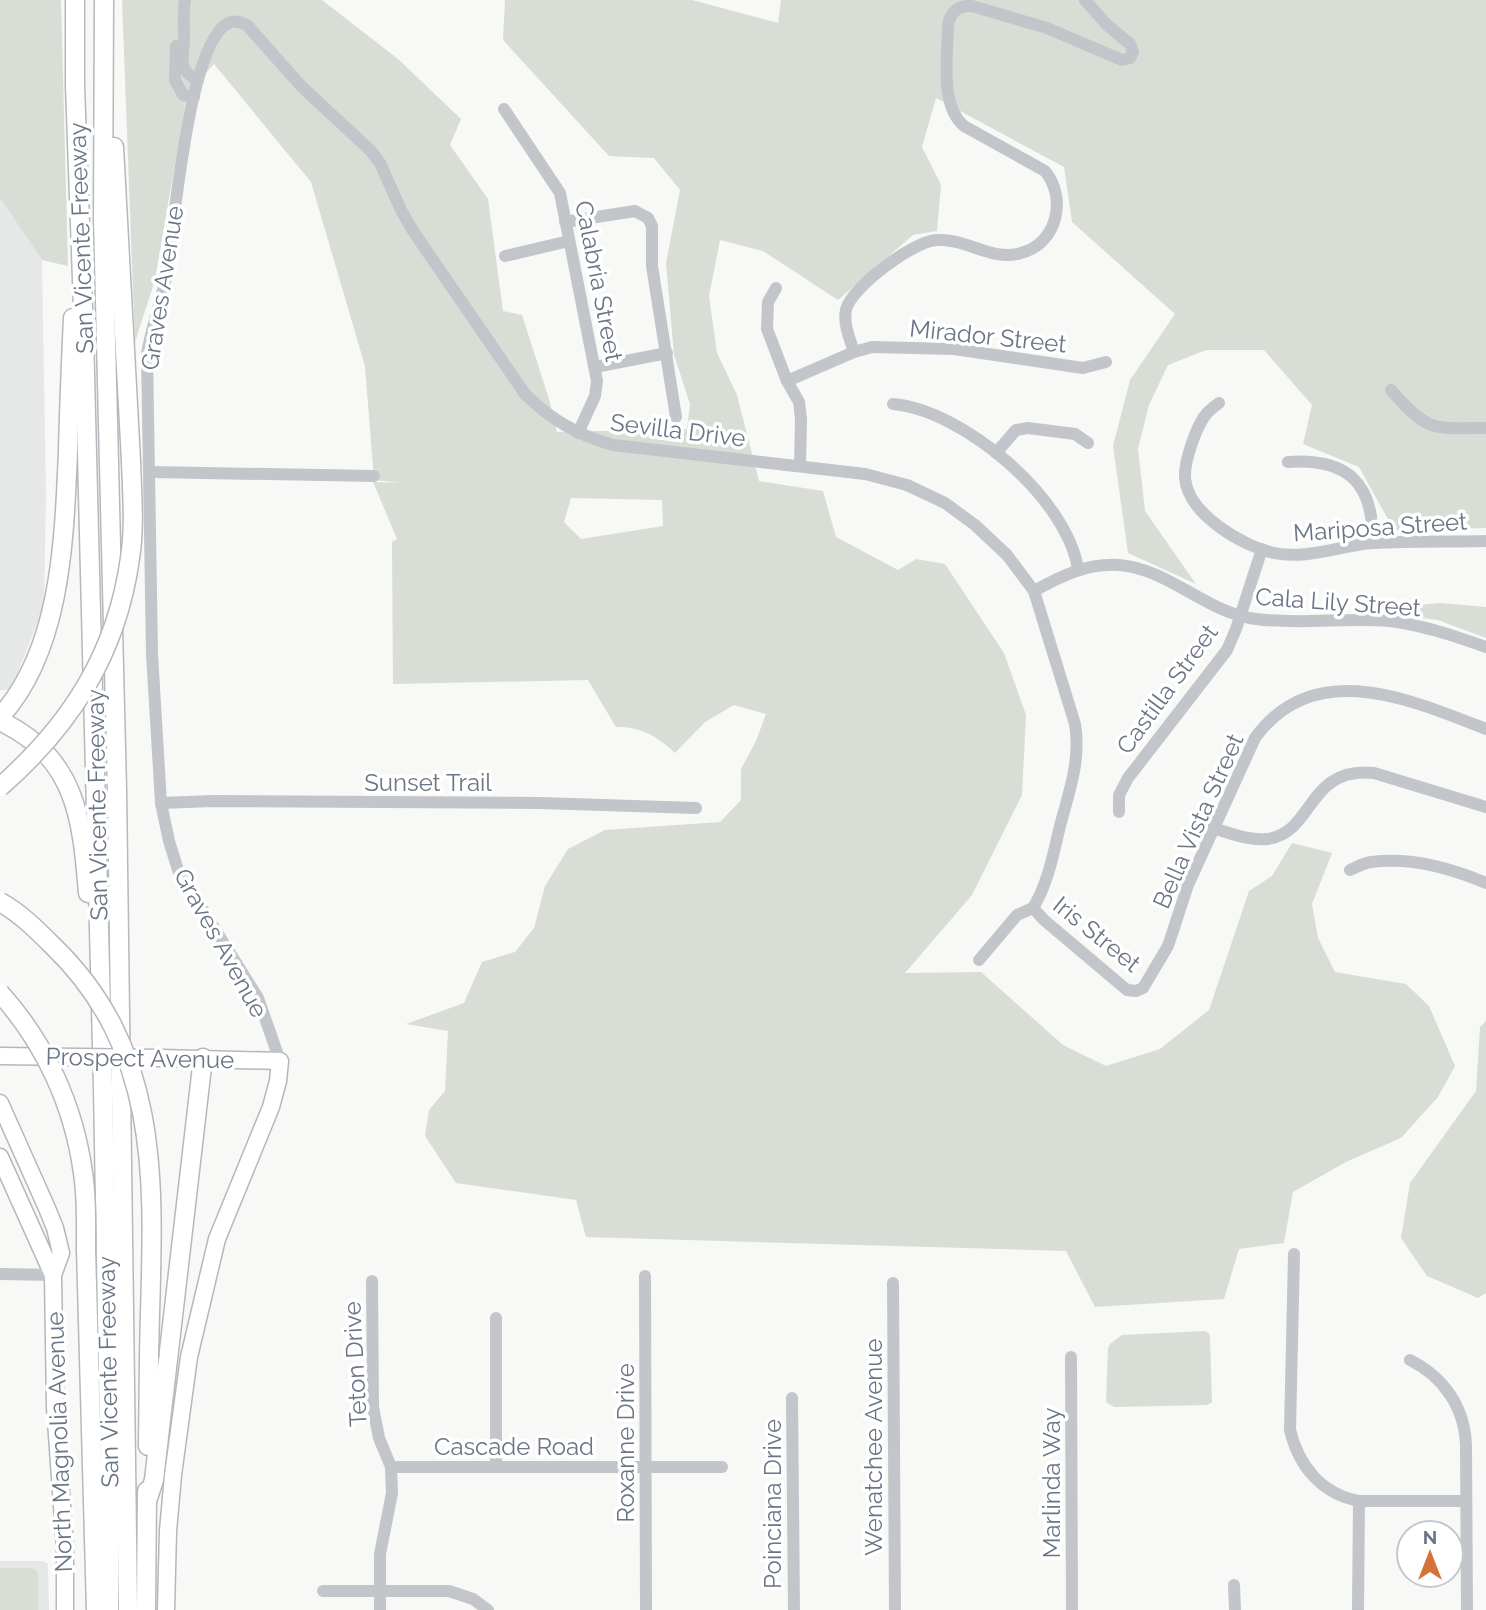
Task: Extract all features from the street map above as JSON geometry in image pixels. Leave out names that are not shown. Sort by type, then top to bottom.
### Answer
[{"type":"highway","name":"San Vicente Freeway","points":[[75,0],[75,86],[82,256],[103,1087],[109,1610]]},
{"type":"highway","name":"San Vicente Freeway","points":[[105,0],[103,219],[117,817],[128,1610]]},
{"type":"highway","points":[[0,787],[62,723],[86,688],[104,653],[115,623],[130,558],[131,461],[105,0]]},
{"type":"highway","points":[[82,256],[74,292],[61,565],[43,636],[29,674],[0,719],[33,740],[51,758],[61,771],[79,812],[103,1087]]},
{"type":"highway","points":[[0,902],[33,927],[70,962],[95,995],[119,1037],[143,1106],[152,1170],[153,1209],[146,1610]]},
{"type":"highway","points":[[0,993],[39,1044],[60,1084],[83,1174],[96,1610]]},
{"type":"highway","points":[[146,1502],[154,1480],[203,1058]]},
{"type":"main road","name":"Prospect Avenue","points":[[0,1056],[280,1061]]},
{"type":"main road","name":"Graves Avenue","points":[[166,1610],[168,1531],[188,1357],[217,1239],[271,1107],[280,1061]]},
{"type":"main road","name":"North Magnolia Avenue","points":[[0,1103],[55,1228],[61,1253],[53,1275],[55,1407],[65,1548],[65,1610]]},
{"type":"main road","name":"North Magnolia Avenue","points":[[0,1157],[53,1275]]},
{"type":"street","points":[[184,0],[184,69],[198,80]]},
{"type":"street","points":[[854,352],[845,318],[850,300],[906,252],[935,239],[988,253],[1021,253],[1047,236],[1054,224],[1057,192],[1045,171],[964,126],[952,111],[948,97],[948,25],[951,16],[957,9],[972,6],[1047,29],[1122,60],[1130,58],[1133,52],[1130,44],[1107,25],[1085,0]]},
{"type":"street","name":"Sevilla Drive","points":[[194,97],[205,57],[223,28],[231,22],[247,25],[302,87],[370,150],[380,163],[413,231],[525,394],[548,415],[578,433],[613,445],[865,474],[907,485],[945,503],[975,525],[1007,555],[1034,591],[1075,724],[1077,747],[1076,765],[1044,888],[1033,908]]},
{"type":"street","points":[[182,27],[177,34],[175,80],[183,95],[194,97]]},
{"type":"street","name":"Graves Avenue","points":[[194,97],[183,151],[165,281],[153,319],[147,354],[152,654],[161,803],[178,870],[258,998],[280,1061]]},
{"type":"street","name":"Calabria Street","points":[[504,109],[560,193],[596,367],[595,396],[578,433]]},
{"type":"street","points":[[565,222],[635,211],[648,218],[652,226],[652,266],[676,417]]},
{"type":"street","points":[[505,256],[569,241]]},
{"type":"street","points":[[776,288],[768,302],[767,329],[799,402],[800,466]]},
{"type":"street","name":"Mirador Street","points":[[788,381],[854,352],[872,347],[954,349],[1083,368],[1106,362]]},
{"type":"street","points":[[596,367],[667,353]]},
{"type":"street","points":[[1391,390],[1411,413],[1435,428],[1486,428]]},
{"type":"street","name":"Mariposa Street","points":[[1219,403],[1205,414],[1189,450],[1185,466],[1188,491],[1207,518],[1252,546],[1275,554],[1301,555],[1372,544],[1486,541]]},
{"type":"street","points":[[893,404],[913,405],[943,418],[971,434],[1021,474],[1054,512],[1076,556],[1078,569]]},
{"type":"street","points":[[996,453],[1016,430],[1028,428],[1075,434],[1088,443]]},
{"type":"street","points":[[1289,463],[1314,461],[1332,465],[1350,475],[1369,507],[1372,544]]},
{"type":"street","points":[[150,472],[374,476]]},
{"type":"street","name":"Castilla Street","points":[[1119,812],[1119,795],[1128,778],[1227,650],[1262,549]]},
{"type":"street","name":"Cala Lily Street","points":[[1034,591],[1078,569],[1110,565],[1142,569],[1162,576],[1226,611],[1255,620],[1387,621],[1422,626],[1486,647]]},
{"type":"street","name":"Bella Vista Street","points":[[1136,991],[1143,988],[1168,946],[1188,885],[1261,729],[1284,709],[1311,695],[1340,690],[1396,696],[1486,729]]},
{"type":"street","points":[[1213,828],[1250,838],[1269,839],[1296,824],[1318,793],[1330,783],[1343,776],[1359,773],[1374,774],[1486,807]]},
{"type":"street","name":"Sunset Trail","points":[[161,803],[540,803],[696,808]]},
{"type":"street","points":[[1350,870],[1369,862],[1420,864],[1454,871],[1486,883]]},
{"type":"street","points":[[979,960],[1017,915],[1033,908]]},
{"type":"street","name":"Iris Street","points":[[1033,908],[1127,990],[1136,991]]},
{"type":"street","points":[[1294,1254],[1290,1430],[1300,1458],[1318,1481],[1342,1498],[1359,1501],[1466,1501]]},
{"type":"street","points":[[0,1274],[53,1275]]},
{"type":"street","name":"Roxanne Drive","points":[[645,1276],[646,1610]]},
{"type":"street","name":"Teton Drive","points":[[372,1281],[373,1407],[379,1438],[391,1467],[392,1493],[380,1554],[380,1610]]},
{"type":"street","name":"Wenatchee Avenue","points":[[893,1283],[895,1610]]},
{"type":"street","points":[[496,1318],[496,1466]]},
{"type":"street","name":"Marlinda Way","points":[[1071,1357],[1072,1610]]},
{"type":"street","points":[[1410,1360],[1443,1385],[1460,1410],[1466,1439],[1466,1610]]},
{"type":"street","name":"Poinciana Drive","points":[[792,1398],[794,1610]]},
{"type":"street","name":"Cascade Road","points":[[391,1467],[722,1467]]},
{"type":"street","points":[[1358,1610],[1359,1501]]},
{"type":"street","points":[[1234,1585],[1235,1610]]},
{"type":"street","points":[[323,1591],[449,1591],[483,1607]]},
{"type":"shaded area","points":[[0,0],[61,0],[68,266],[42,260],[0,198]]},
{"type":"shaded area","points":[[122,0],[322,0],[398,59],[461,119],[450,145],[488,199],[503,311],[522,315],[557,432],[687,429],[690,404],[674,355],[666,263],[680,190],[654,158],[609,156],[503,40],[505,0],[692,0],[778,23],[781,0],[1486,0],[1486,528],[1394,530],[1359,467],[1303,444],[1312,405],[1264,350],[1206,350],[1168,365],[1149,405],[1138,449],[1145,511],[1196,584],[1128,553],[1113,446],[1130,380],[1175,314],[1072,222],[1064,167],[936,98],[922,147],[941,185],[937,231],[913,235],[838,300],[763,251],[720,240],[709,296],[717,353],[737,395],[759,481],[823,491],[836,537],[898,570],[916,559],[945,564],[1004,653],[1026,715],[1022,795],[972,895],[905,973],[981,972],[1063,1045],[1106,1066],[1160,1049],[1209,1010],[1249,891],[1272,876],[1292,843],[1332,853],[1312,904],[1318,938],[1335,972],[1406,984],[1429,1006],[1455,1066],[1438,1097],[1401,1138],[1346,1162],[1293,1192],[1284,1243],[1239,1249],[1224,1299],[1095,1307],[1066,1251],[586,1237],[576,1200],[456,1183],[425,1136],[429,1110],[445,1091],[448,1031],[406,1024],[464,1003],[482,962],[515,952],[534,928],[545,886],[568,849],[605,830],[720,822],[741,800],[741,769],[766,714],[734,705],[705,722],[675,753],[648,734],[633,728],[616,727],[588,680],[393,684],[392,542],[397,539],[373,482],[401,483],[374,480],[365,366],[311,182],[214,64],[187,94],[155,280],[135,342]],"holes":[[[571,498],[662,500],[663,526],[581,539],[564,522]]]},
{"type":"shaded area","points":[[0,198],[42,260],[46,496],[44,606],[11,690],[0,690]]},
{"type":"shaded area","points":[[1441,603],[1486,607],[1486,638],[1438,620],[1361,610]]},
{"type":"shaded area","points":[[1486,1021],[1486,1293],[1478,1298],[1427,1276],[1401,1238],[1410,1183],[1476,1091],[1480,1027]]},
{"type":"shaded area","points":[[1204,1331],[1209,1333],[1210,1337],[1212,1402],[1207,1405],[1114,1407],[1106,1402],[1108,1348],[1122,1335]]},
{"type":"shaded area","points":[[0,1561],[44,1561],[48,1564],[49,1610],[0,1610]]},
{"type":"shaded area","points":[[0,1568],[32,1568],[38,1573],[38,1610],[0,1610]]}]
